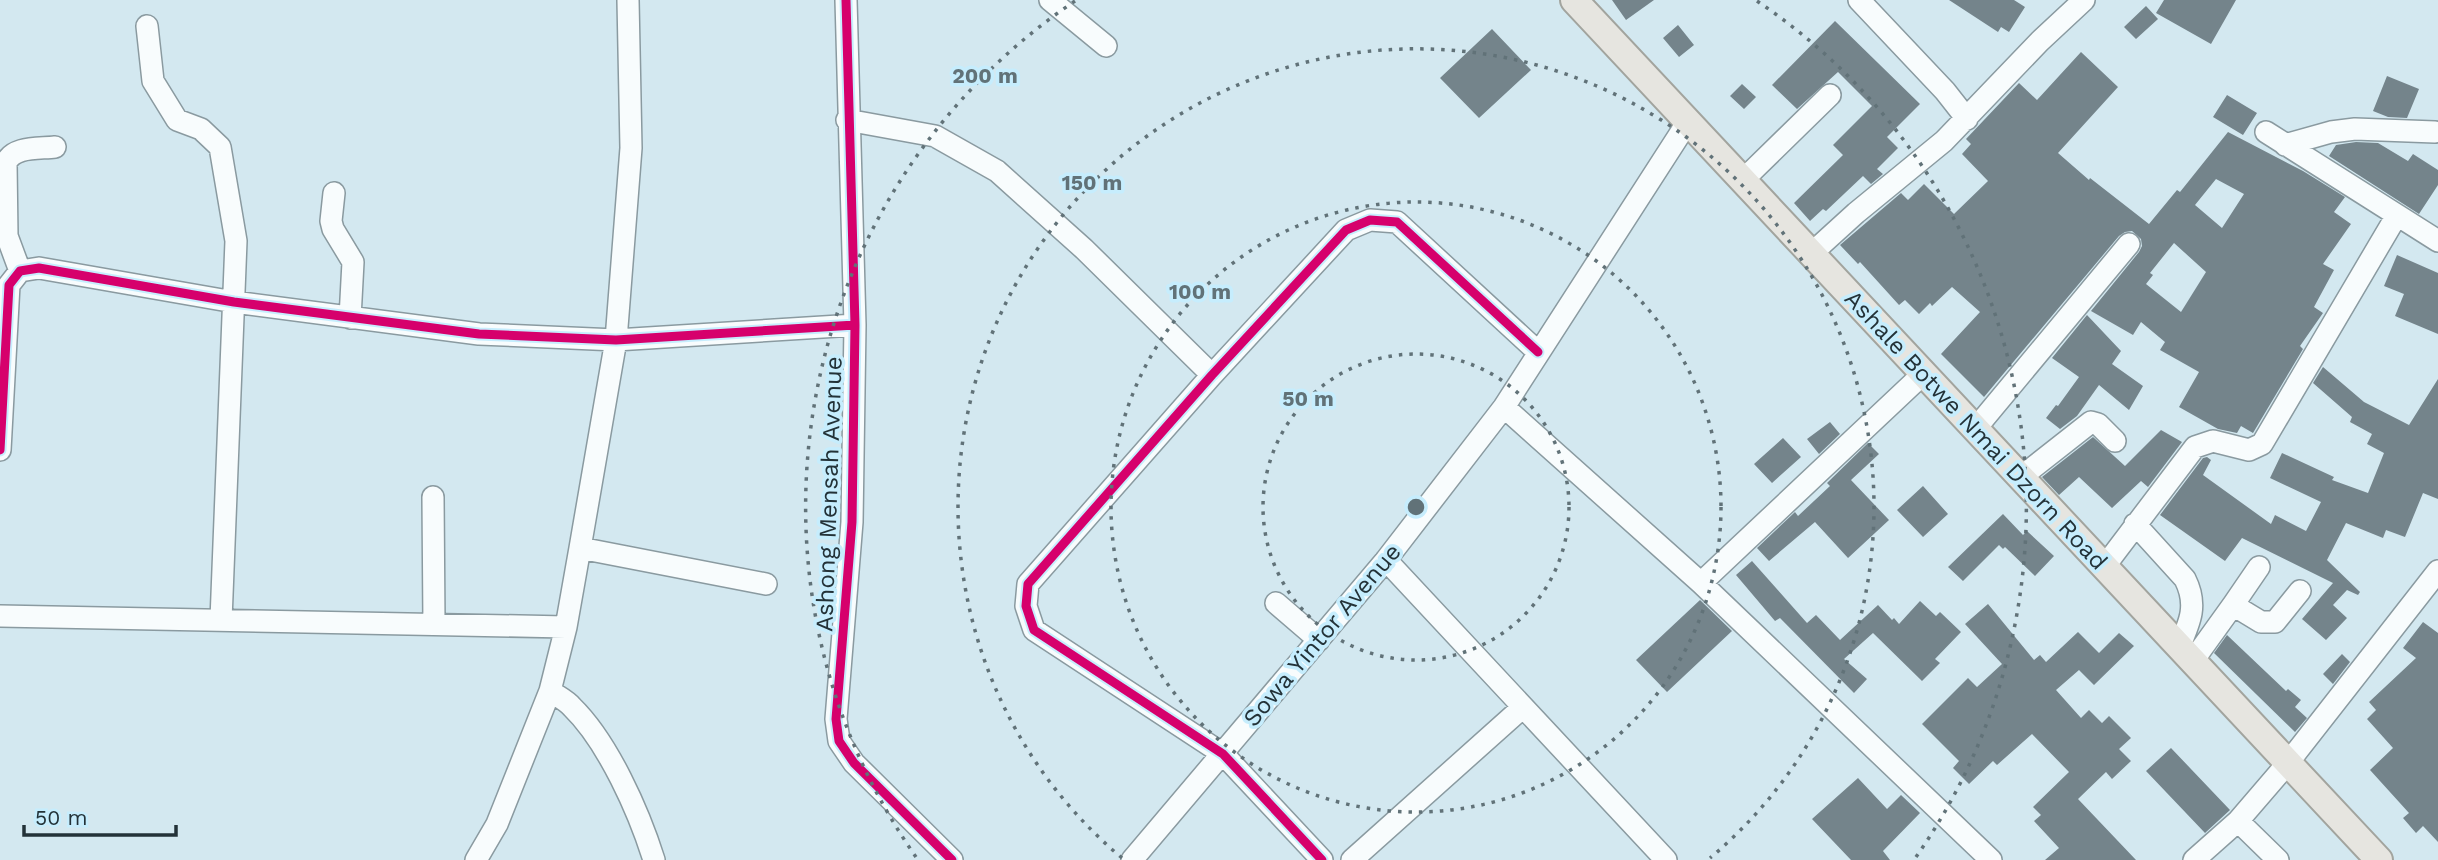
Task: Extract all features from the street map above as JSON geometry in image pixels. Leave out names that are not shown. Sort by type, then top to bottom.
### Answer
[{"type":"main road","name":"Ashale Botwe Nmai Dzorn Road","points":[[1574,0],[2379,860]]},
{"type":"street","points":[[476,860],[497,824],[550,691],[566,627],[580,548],[616,340],[631,148],[628,0]]},
{"type":"street","name":"Ashong Mensah Avenue","points":[[846,0],[847,120],[855,326],[852,522],[836,719],[839,741],[854,763],[952,860]]},
{"type":"street","points":[[1050,0],[1106,46]]},
{"type":"street","points":[[1859,0],[1945,91],[1967,119]]},
{"type":"street","points":[[1812,253],[1944,141],[2084,0]]},
{"type":"street","points":[[147,26],[153,81],[177,120],[201,129],[220,147],[236,241],[221,620]]},
{"type":"street","points":[[1743,180],[1830,95]]},
{"type":"street","points":[[847,120],[935,136],[997,171],[1084,248],[1212,375]]},
{"type":"street","name":"Sowa Yintor Avenue","points":[[1132,860],[1386,560],[1504,407],[1688,123]]},
{"type":"street","points":[[2285,145],[2331,132],[2355,129],[2435,132]]},
{"type":"street","points":[[2266,132],[2438,241]]},
{"type":"street","points":[[20,271],[7,236],[6,163],[15,151],[55,147]]},
{"type":"street","points":[[334,193],[331,221],[333,229],[353,262],[350,318]]},
{"type":"street","points":[[2104,567],[2196,447],[2213,441],[2249,450],[2262,444],[2397,215]]},
{"type":"street","points":[[1322,860],[1223,754],[1034,631],[1026,606],[1028,584],[1212,375],[1346,230],[1370,220],[1397,222],[1538,352]]},
{"type":"street","points":[[1976,428],[2129,244]]},
{"type":"street","points":[[0,450],[9,285],[20,271],[38,268],[234,302],[479,334],[616,340],[855,326]]},
{"type":"street","points":[[1701,583],[1923,374]]},
{"type":"street","points":[[1504,407],[1701,583],[1992,860]]},
{"type":"street","points":[[2021,477],[2091,422],[2098,424],[2115,441]]},
{"type":"street","points":[[433,497],[434,624]]},
{"type":"street","points":[[2135,524],[2185,579],[2189,587],[2193,607],[2186,654]]},
{"type":"street","points":[[580,548],[766,584]]},
{"type":"street","points":[[1386,560],[1666,860]]},
{"type":"street","points":[[2186,654],[2233,604],[2259,567]]},
{"type":"street","points":[[2194,860],[2238,821],[2287,764],[2437,577]]},
{"type":"street","points":[[2233,604],[2261,622],[2275,622],[2300,591]]},
{"type":"street","points":[[1276,603],[1319,640]]},
{"type":"street","points":[[0,616],[566,627]]},
{"type":"street","points":[[550,691],[570,705],[588,725],[624,785],[645,831],[654,860]]},
{"type":"street","points":[[1352,860],[1523,707]]},
{"type":"street","points":[[2238,821],[2278,860]]},
{"type":"building","points":[[1612,0],[1654,0],[1626,20]]},
{"type":"building","points":[[1949,0],[2014,0],[2025,7],[2009,32],[2001,27],[1998,32]]},
{"type":"building","points":[[2164,0],[2236,0],[2211,44],[2156,13]]},
{"type":"building","points":[[2146,6],[2158,19],[2136,39],[2124,27]]},
{"type":"building","points":[[1835,21],[1920,104],[1887,137],[1898,148],[1877,169],[1883,174],[1871,184],[1863,176],[1826,211],[1823,209],[1810,221],[1794,203],[1843,155],[1833,145],[1872,106],[1838,72],[1797,109],[1772,85]]},
{"type":"building","points":[[1678,25],[1694,45],[1679,57],[1663,38]]},
{"type":"building","points":[[1492,29],[1531,70],[1479,118],[1440,78]]},
{"type":"building","points":[[2081,52],[2118,87],[2058,153],[2089,180],[2090,178],[2149,224],[2177,190],[2180,192],[2228,132],[2303,171],[2345,197],[2334,212],[2351,224],[2323,264],[2334,270],[2314,307],[2323,313],[2300,346],[2303,349],[2253,433],[2241,426],[2237,433],[2218,429],[2179,407],[2199,372],[2160,350],[2165,342],[2141,322],[2133,335],[2091,311],[2139,252],[2141,239],[2132,231],[2119,236],[1984,397],[1941,354],[1980,312],[1952,287],[1919,314],[1905,300],[1899,305],[1860,262],[1858,264],[1840,245],[1901,193],[1908,200],[1924,184],[1954,214],[1988,181],[1962,154],[1971,144],[1966,139],[2019,83],[2037,100]],"holes":[[[2216,179],[2244,194],[2222,228],[2195,205]],[[2174,243],[2206,272],[2181,312],[2146,284],[2153,275],[2150,273]]]},
{"type":"building","points":[[2387,76],[2419,89],[2407,118],[2388,117],[2373,111]]},
{"type":"building","points":[[1742,84],[1756,97],[1744,109],[1730,96]]},
{"type":"building","points":[[2227,95],[2257,113],[2243,135],[2213,117]]},
{"type":"building","points":[[2378,143],[2408,161],[2413,154],[2438,170],[2438,185],[2419,214],[2329,156],[2336,145]]},
{"type":"building","points":[[2397,255],[2438,273],[2438,334],[2395,316],[2404,294],[2384,286]]},
{"type":"building","points":[[2087,315],[2121,351],[2112,364],[2143,386],[2129,410],[2099,385],[2077,416],[2060,429],[2046,418],[2079,377],[2052,358]]},
{"type":"building","points":[[2323,367],[2364,402],[2409,425],[2438,379],[2438,499],[2423,493],[2405,537],[2386,530],[2383,538],[2346,523],[2327,560],[2360,592],[2358,595],[2347,590],[2333,605],[2347,618],[2326,640],[2302,619],[2333,583],[2242,538],[2225,561],[2160,515],[2203,458],[2207,457],[2211,460],[2203,475],[2271,524],[2275,515],[2306,531],[2321,502],[2270,478],[2282,453],[2334,477],[2332,480],[2368,493],[2384,453],[2367,444],[2372,434],[2350,422],[2352,417],[2313,383]]},
{"type":"building","points":[[1830,422],[1840,434],[1819,454],[1807,439]]},
{"type":"building","points":[[2161,430],[2182,442],[2148,487],[2141,481],[2112,508],[2079,477],[2059,495],[2042,477],[2093,437],[2125,466]]},
{"type":"building","points":[[1783,438],[1801,457],[1772,483],[1754,464]]},
{"type":"building","points":[[1868,443],[1879,454],[1851,480],[1889,520],[1848,558],[1815,522],[1769,561],[1757,548],[1795,512],[1798,516],[1830,486],[1827,483]]},
{"type":"building","points":[[1923,486],[1948,514],[1923,537],[1897,510]]},
{"type":"building","points":[[2003,514],[2023,535],[2027,531],[2054,556],[2035,576],[2005,547],[2003,549],[1999,545],[1963,581],[1948,567]]},
{"type":"building","points":[[1752,561],[1807,623],[1816,615],[1840,640],[1878,605],[1899,624],[1920,601],[1936,616],[1940,612],[1961,632],[1935,659],[1940,663],[1922,681],[1873,633],[1844,659],[1867,679],[1854,693],[1780,618],[1775,621],[1736,575]]},
{"type":"building","points":[[1700,600],[1732,631],[1667,692],[1636,660]]},
{"type":"building","points":[[1988,604],[2034,660],[2040,655],[2046,662],[2078,632],[2099,653],[2119,633],[2134,646],[2094,685],[2079,670],[2056,690],[2081,718],[2089,710],[2102,723],[2109,716],[2131,738],[2119,749],[2131,761],[2112,779],[2106,772],[2078,799],[2136,860],[2045,860],[2059,848],[2034,821],[2041,815],[2033,807],[2069,772],[2032,734],[1997,765],[1993,761],[1969,784],[1953,768],[1959,761],[1922,724],[1968,678],[1977,687],[2002,664],[1965,624]]},
{"type":"building","points":[[2423,622],[2438,633],[2438,842],[2423,826],[2416,833],[2403,818],[2409,813],[2370,770],[2393,748],[2367,719],[2376,710],[2369,702],[2416,658],[2403,648]]},
{"type":"building","points":[[2227,635],[2286,691],[2288,689],[2301,700],[2295,707],[2307,718],[2295,732],[2214,653]]},
{"type":"building","points":[[2342,654],[2350,662],[2333,684],[2323,674]]},
{"type":"building","points":[[2171,748],[2230,810],[2205,833],[2146,771]]},
{"type":"building","points":[[1858,778],[1887,809],[1901,795],[1920,813],[1883,851],[1890,860],[1851,860],[1812,819]]},
{"type":"cycle path","points":[[846,0],[855,325],[852,522],[836,719],[839,741],[854,763],[952,860]]},
{"type":"cycle path","points":[[1322,860],[1223,754],[1034,630],[1026,606],[1028,584],[1212,375],[1346,230],[1370,220],[1397,222],[1538,352]]},
{"type":"cycle path","points":[[0,450],[9,285],[20,271],[39,268],[234,302],[479,334],[616,340],[855,325]]}]
